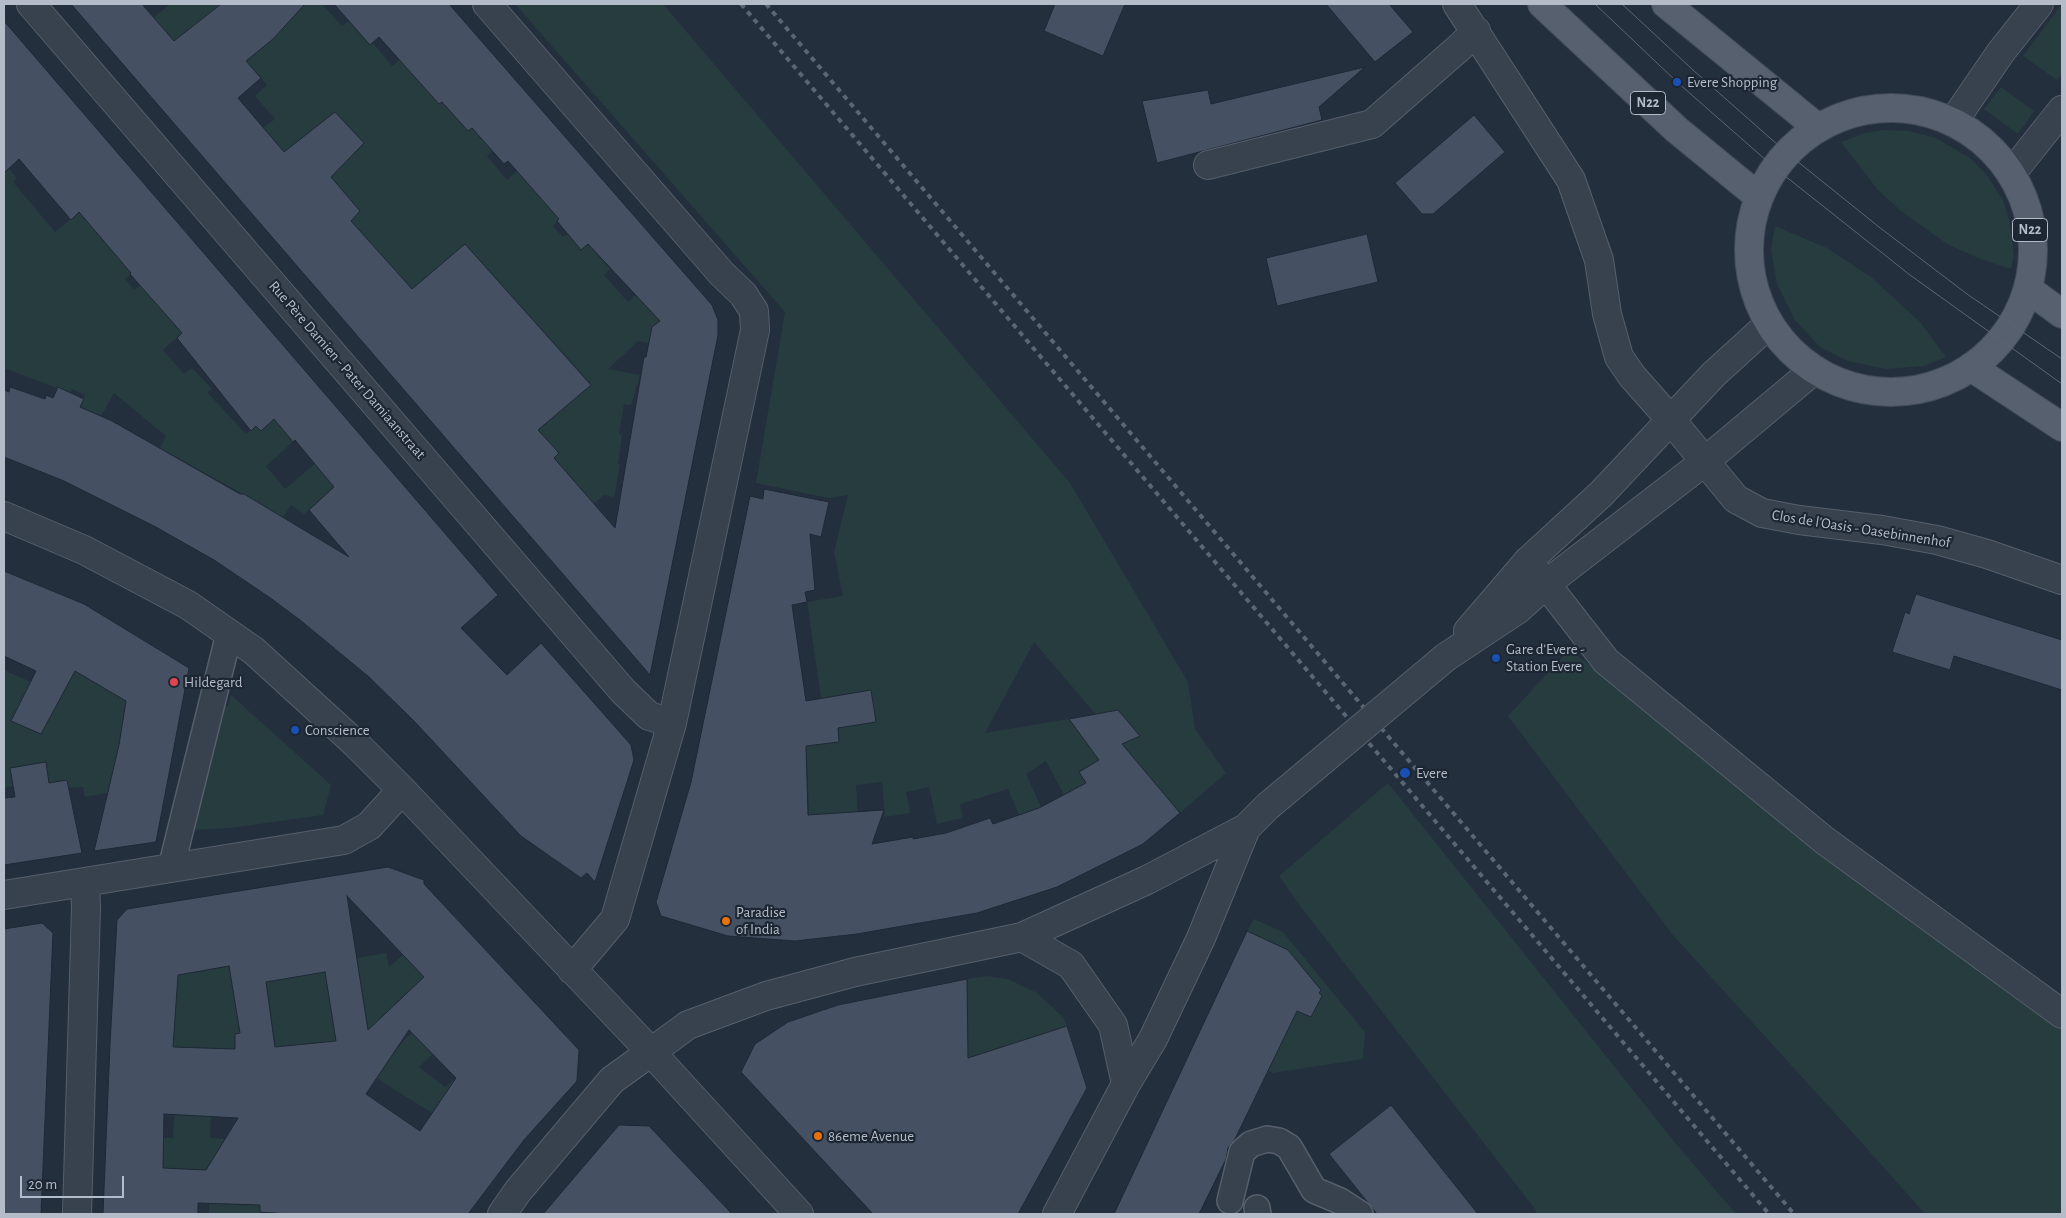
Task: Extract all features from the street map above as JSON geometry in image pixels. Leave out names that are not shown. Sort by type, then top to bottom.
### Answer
[{"type":"main road","name":"N22","points":[[1542,4],[1677,130],[1759,197]]},
{"type":"main road","points":[[1666,4],[1818,128]]},
{"type":"main road","name":"N22","points":[[1885,108],[1920,110],[1953,122],[1986,144],[2011,174],[2027,210],[2033,249],[2028,289],[2011,326],[1987,355],[1971,367],[1934,386],[1893,392],[1852,387],[1814,370],[1789,349],[1770,324],[1756,294],[1749,262],[1750,229],[1759,197],[1770,175],[1787,153],[1818,128],[1850,114],[1885,108]]},
{"type":"main road","points":[[2028,289],[2062,314]]},
{"type":"main road","points":[[1971,367],[2062,427]]},
{"type":"street","name":"Rue Père Damien - Pater Damiaanstraat","points":[[31,4],[623,691],[649,716],[672,723]]},
{"type":"street","points":[[487,4],[722,274],[743,294],[754,311],[755,330],[672,723],[615,919],[572,970]]},
{"type":"street","name":"Clos de l'Oasis - Oasebinnenhof","points":[[1457,4],[1570,180],[1599,260],[1608,314],[1619,357],[1632,376],[1672,420],[1736,500],[1762,513],[1937,540],[1987,554],[2062,580]]},
{"type":"street","points":[[1953,122],[2000,52],[2039,4]]},
{"type":"street","points":[[1208,164],[1372,124],[1462,46],[1476,31]]},
{"type":"street","points":[[2011,174],[2062,110]]},
{"type":"street","points":[[1446,657],[1528,561],[1602,494],[1714,374],[1770,324]]},
{"type":"street","points":[[502,1214],[518,1190],[612,1080],[688,1025],[766,996],[855,972],[1022,937],[1147,880],[1246,828],[1268,806],[1446,657],[1517,610],[1546,584],[1704,462],[1814,370]]},
{"type":"street","points":[[4,516],[84,550],[188,605],[254,651],[356,744],[402,790],[650,1052],[800,1214]]},
{"type":"street","points":[[1528,561],[1606,661],[1824,840],[2062,1014]]},
{"type":"street","points":[[171,868],[229,634]]},
{"type":"street","points":[[4,895],[344,840],[369,826],[402,790]]},
{"type":"street","points":[[1057,1214],[1126,1084],[1153,1039],[1201,938],[1246,828]]},
{"type":"street","points":[[77,1214],[86,908],[85,883]]},
{"type":"street","points":[[1022,937],[1071,965],[1076,972],[1113,1025],[1126,1084]]},
{"type":"street","points":[[1230,1201],[1242,1152],[1251,1144],[1267,1139],[1278,1141],[1289,1147],[1314,1190],[1340,1201],[1360,1214]]},
{"type":"green space","points":[[170,4],[322,4],[342,26],[349,21],[370,45],[373,43],[392,66],[416,46],[423,80],[468,131],[478,122],[498,145],[487,156],[507,180],[522,167],[539,196],[559,219],[553,226],[563,237],[567,234],[581,249],[588,244],[610,269],[604,275],[628,302],[636,295],[662,319],[658,322],[665,347],[638,341],[608,369],[640,375],[631,405],[624,404],[619,434],[622,435],[618,464],[620,465],[614,497],[604,495],[585,511],[533,435],[591,384],[465,244],[400,299],[351,221],[360,211],[294,144],[284,152],[263,128],[275,119],[255,96],[267,85],[246,61],[209,53],[188,29],[173,42],[153,18]]},
{"type":"green space","points":[[515,4],[663,4],[1070,483],[1188,682],[1195,729],[1226,773],[1180,813],[1034,642],[985,733],[1069,719],[1099,760],[1079,772],[1087,784],[1064,795],[1046,761],[1026,774],[1041,807],[1019,815],[1008,789],[960,804],[963,818],[937,824],[929,787],[906,792],[910,813],[885,817],[882,782],[856,785],[859,838],[810,847],[807,762],[786,765],[816,732],[820,744],[839,742],[838,728],[876,722],[871,690],[821,698],[807,602],[843,596],[834,552],[848,495],[828,498],[756,483],[785,312]]},
{"type":"green space","points":[[2062,4],[2062,74],[2057,80],[2023,56]]},
{"type":"green space","points":[[2001,87],[2034,111],[2018,134],[1984,109]]},
{"type":"green space","points":[[1884,130],[1909,131],[1936,138],[1970,158],[1986,174],[2003,200],[2009,219],[2014,255],[2011,269],[1978,258],[1947,244],[1901,211],[1877,189],[1841,142],[1865,133]]},
{"type":"green space","points":[[4,163],[17,178],[13,182],[55,232],[87,206],[137,268],[125,279],[134,290],[142,284],[182,333],[163,350],[184,374],[192,368],[212,389],[207,392],[246,434],[256,426],[261,431],[274,419],[293,442],[266,466],[285,489],[316,463],[335,486],[304,514],[291,505],[280,522],[266,507],[160,448],[166,436],[114,393],[101,416],[80,407],[85,395],[72,389],[70,393],[4,368]]},
{"type":"green space","points":[[1775,226],[1827,248],[1871,277],[1920,322],[1946,357],[1924,366],[1885,369],[1848,361],[1820,347],[1795,320],[1777,284],[1771,249]]},
{"type":"green space","points":[[1569,650],[2062,1006],[2062,1214],[1925,1214],[1672,934],[1508,716]]},
{"type":"green space","points":[[65,654],[102,674],[98,684],[126,701],[119,745],[108,793],[85,797],[83,787],[68,788],[67,780],[49,783],[46,762],[10,768],[13,786],[4,788],[4,670],[31,682],[12,721],[40,734],[50,717]]},
{"type":"green space","points":[[231,695],[331,785],[323,815],[231,828],[189,830],[222,705],[228,706]]},
{"type":"green space","points":[[1388,783],[1677,1145],[1736,1214],[1537,1214],[1279,876]]},
{"type":"green space","points":[[1254,919],[1283,932],[1365,1032],[1363,1059],[1273,1073],[1268,1070],[1297,1011],[1311,1017],[1321,996],[1247,931]]},
{"type":"green space","points":[[261,949],[325,972],[336,1041],[277,1055]]},
{"type":"green space","points":[[386,953],[389,967],[403,955],[424,977],[395,1004],[400,1030],[369,1033],[357,958]]},
{"type":"green space","points":[[152,954],[212,963],[213,969],[229,966],[240,1033],[235,1034],[235,1049],[173,1047]]},
{"type":"green space","points":[[987,976],[1008,979],[1037,993],[1063,1017],[1067,1026],[906,1078],[953,1048],[968,1047],[967,979]]},
{"type":"green space","points":[[432,1014],[453,1035],[419,1067],[445,1087],[458,1077],[432,1113],[376,1078],[402,1042]]},
{"type":"green space","points":[[175,1109],[211,1111],[210,1138],[225,1139],[206,1170],[160,1168],[161,1138],[173,1138]]},
{"type":"green space","points":[[209,1202],[260,1205],[261,1212],[288,1214],[209,1214]]},
{"type":"building","points":[[71,4],[142,4],[174,41],[221,4],[305,4],[273,39],[246,61],[261,78],[238,98],[284,152],[335,112],[364,143],[331,177],[360,211],[351,221],[412,289],[465,244],[591,385],[538,430],[559,453],[554,458],[615,528],[644,357],[646,357],[652,327],[660,321],[588,244],[581,250],[557,221],[559,219],[508,161],[504,164],[472,128],[468,131],[442,102],[439,104],[379,37],[370,45],[334,4],[449,4],[712,305],[718,320],[718,335],[650,675]]},
{"type":"building","points":[[1055,4],[1125,4],[1103,56],[1044,31]]},
{"type":"building","points":[[1326,4],[1389,4],[1413,32],[1375,62]]},
{"type":"building","points":[[4,21],[498,595],[461,628],[507,675],[541,643],[631,745],[634,760],[595,882],[587,873],[581,878],[521,836],[414,721],[369,677],[269,597],[214,560],[154,526],[64,481],[4,457],[4,390],[9,392],[10,387],[45,399],[46,395],[53,398],[58,387],[84,399],[80,407],[112,421],[240,494],[244,494],[349,557],[309,510],[334,487],[295,440],[293,442],[274,419],[261,431],[256,426],[251,431],[177,338],[182,333],[79,212],[71,220],[19,159],[4,173]]},
{"type":"building","points":[[1365,67],[1319,107],[1322,120],[1157,163],[1142,101],[1208,90],[1211,104]]},
{"type":"building","points":[[1474,115],[1505,152],[1433,214],[1422,214],[1395,183]]},
{"type":"building","points":[[1367,234],[1378,282],[1277,306],[1266,258]]},
{"type":"building","points":[[764,489],[829,502],[821,537],[810,534],[815,590],[805,592],[807,602],[792,605],[806,701],[871,690],[876,722],[838,728],[839,742],[806,746],[808,815],[884,810],[872,844],[946,833],[990,818],[993,824],[1039,808],[1086,783],[1079,772],[1099,760],[1069,719],[1118,710],[1140,736],[1122,744],[1180,813],[1143,844],[1057,887],[977,913],[857,934],[795,941],[728,936],[661,916],[656,902],[691,782],[750,496],[763,499]]},
{"type":"building","points":[[4,571],[84,604],[189,668],[156,842],[94,851],[119,745],[126,701],[75,671],[41,734],[11,721],[36,671],[4,656]]},
{"type":"building","points":[[1916,594],[2062,640],[2062,690],[1954,656],[1950,670],[1892,652],[1905,612],[1909,614]]},
{"type":"building","points":[[46,762],[49,783],[67,780],[82,853],[4,865],[4,798],[15,797],[10,768]]},
{"type":"building","points":[[388,867],[424,880],[424,884],[579,1050],[577,1081],[524,1140],[468,1214],[288,1214],[260,1212],[260,1205],[198,1203],[198,1214],[103,1214],[117,920],[127,909]],"holes":[[[347,896],[424,977],[368,1030]],[[229,966],[240,1033],[235,1034],[235,1049],[173,1047],[178,975]],[[325,972],[336,1041],[275,1047],[266,982]],[[409,1030],[456,1078],[420,1131],[366,1094]],[[164,1114],[238,1118],[206,1170],[163,1168]]]},
{"type":"building","points":[[42,923],[53,933],[41,1214],[4,1214],[4,929]]},
{"type":"building","points":[[1247,931],[1288,950],[1321,990],[1319,993],[1322,996],[1311,1017],[1297,1011],[1235,1139],[1228,1148],[1226,1159],[1199,1214],[1114,1214]]},
{"type":"building","points":[[967,979],[968,1058],[1067,1026],[1087,1088],[1018,1214],[873,1214],[741,1072],[755,1044],[788,1022],[838,1005]]},
{"type":"building","points":[[1391,1105],[1478,1214],[1377,1214],[1329,1154]]},
{"type":"building","points":[[619,1125],[649,1126],[732,1214],[543,1214]]},
{"type":"tram line","points":[[1595,4],[1677,82],[1775,168],[1910,275],[2062,384]]},
{"type":"tram line","points":[[1622,4],[1787,153],[1879,227],[1967,294],[2062,359]]},
{"type":"railway","points":[[741,4],[1769,1214]]},
{"type":"railway","points":[[766,4],[1794,1214]]},
{"type":"place","name":"Evere Shopping","points":[[1677,82]]},
{"type":"place","name":"Gare d'Evere - Station Evere","points":[[1496,658]]},
{"type":"place","name":"Hildegard","points":[[174,682]]},
{"type":"place","name":"Conscience","points":[[295,730]]},
{"type":"place","name":"Evere","points":[[1405,773]]},
{"type":"place","name":"Paradise of India","points":[[726,921]]},
{"type":"place","name":"86eme Avenue","points":[[818,1136]]}]
